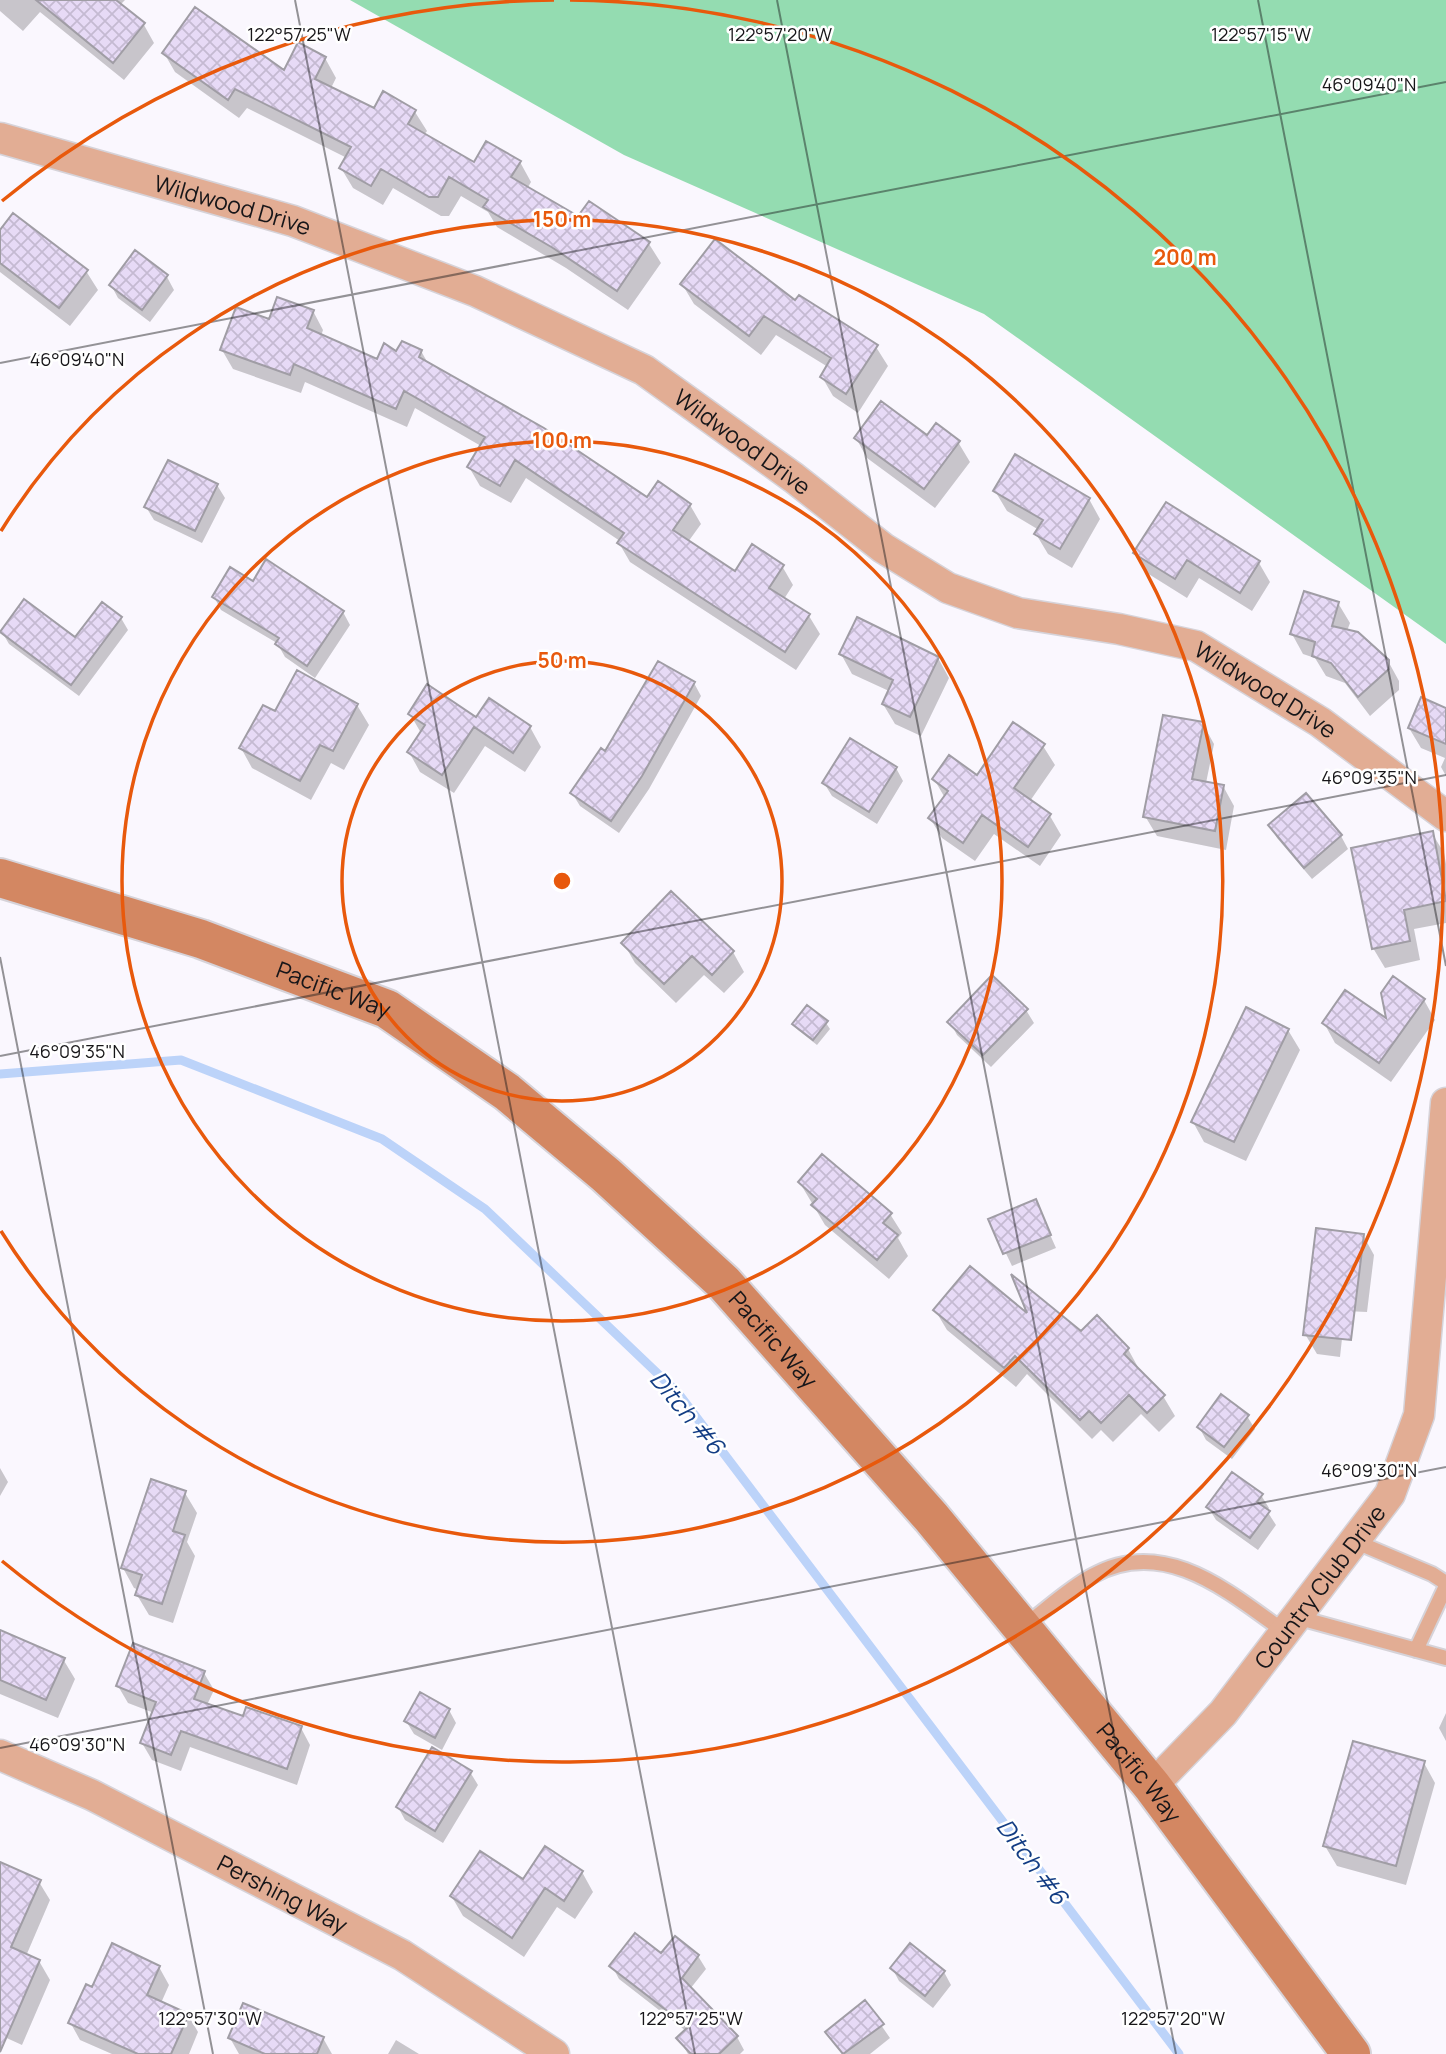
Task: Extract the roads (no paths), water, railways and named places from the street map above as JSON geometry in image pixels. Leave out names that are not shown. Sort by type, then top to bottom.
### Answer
[{"type":"main road","name":"Pacific Way","points":[[0,878],[201,939],[387,1009],[507,1092],[606,1175],[724,1283],[932,1517],[1152,1786],[1350,2054]]},
{"type":"street","name":"Wildwood Drive","points":[[0,138],[293,221],[475,291],[644,370],[794,478],[883,548],[948,588],[1018,613],[1119,629],[1196,646],[1320,722],[1446,816]]},
{"type":"street","name":"Country Club Drive","points":[[1152,1786],[1223,1713],[1390,1494],[1419,1415],[1446,1103]]},
{"type":"street","name":"Pershing Way","points":[[0,1755],[92,1794],[402,1955],[554,2054]]},
{"type":"lane","points":[[1354,1541],[1432,1574],[1446,1585],[1416,1650]]},
{"type":"lane","points":[[1022,1628],[1093,1576],[1125,1563],[1162,1562],[1211,1580],[1291,1625],[1446,1658]]},
{"type":"waterway","name":"Ditch #6","points":[[0,1074],[181,1060],[382,1139],[485,1209],[678,1393],[1179,2054]]}]
